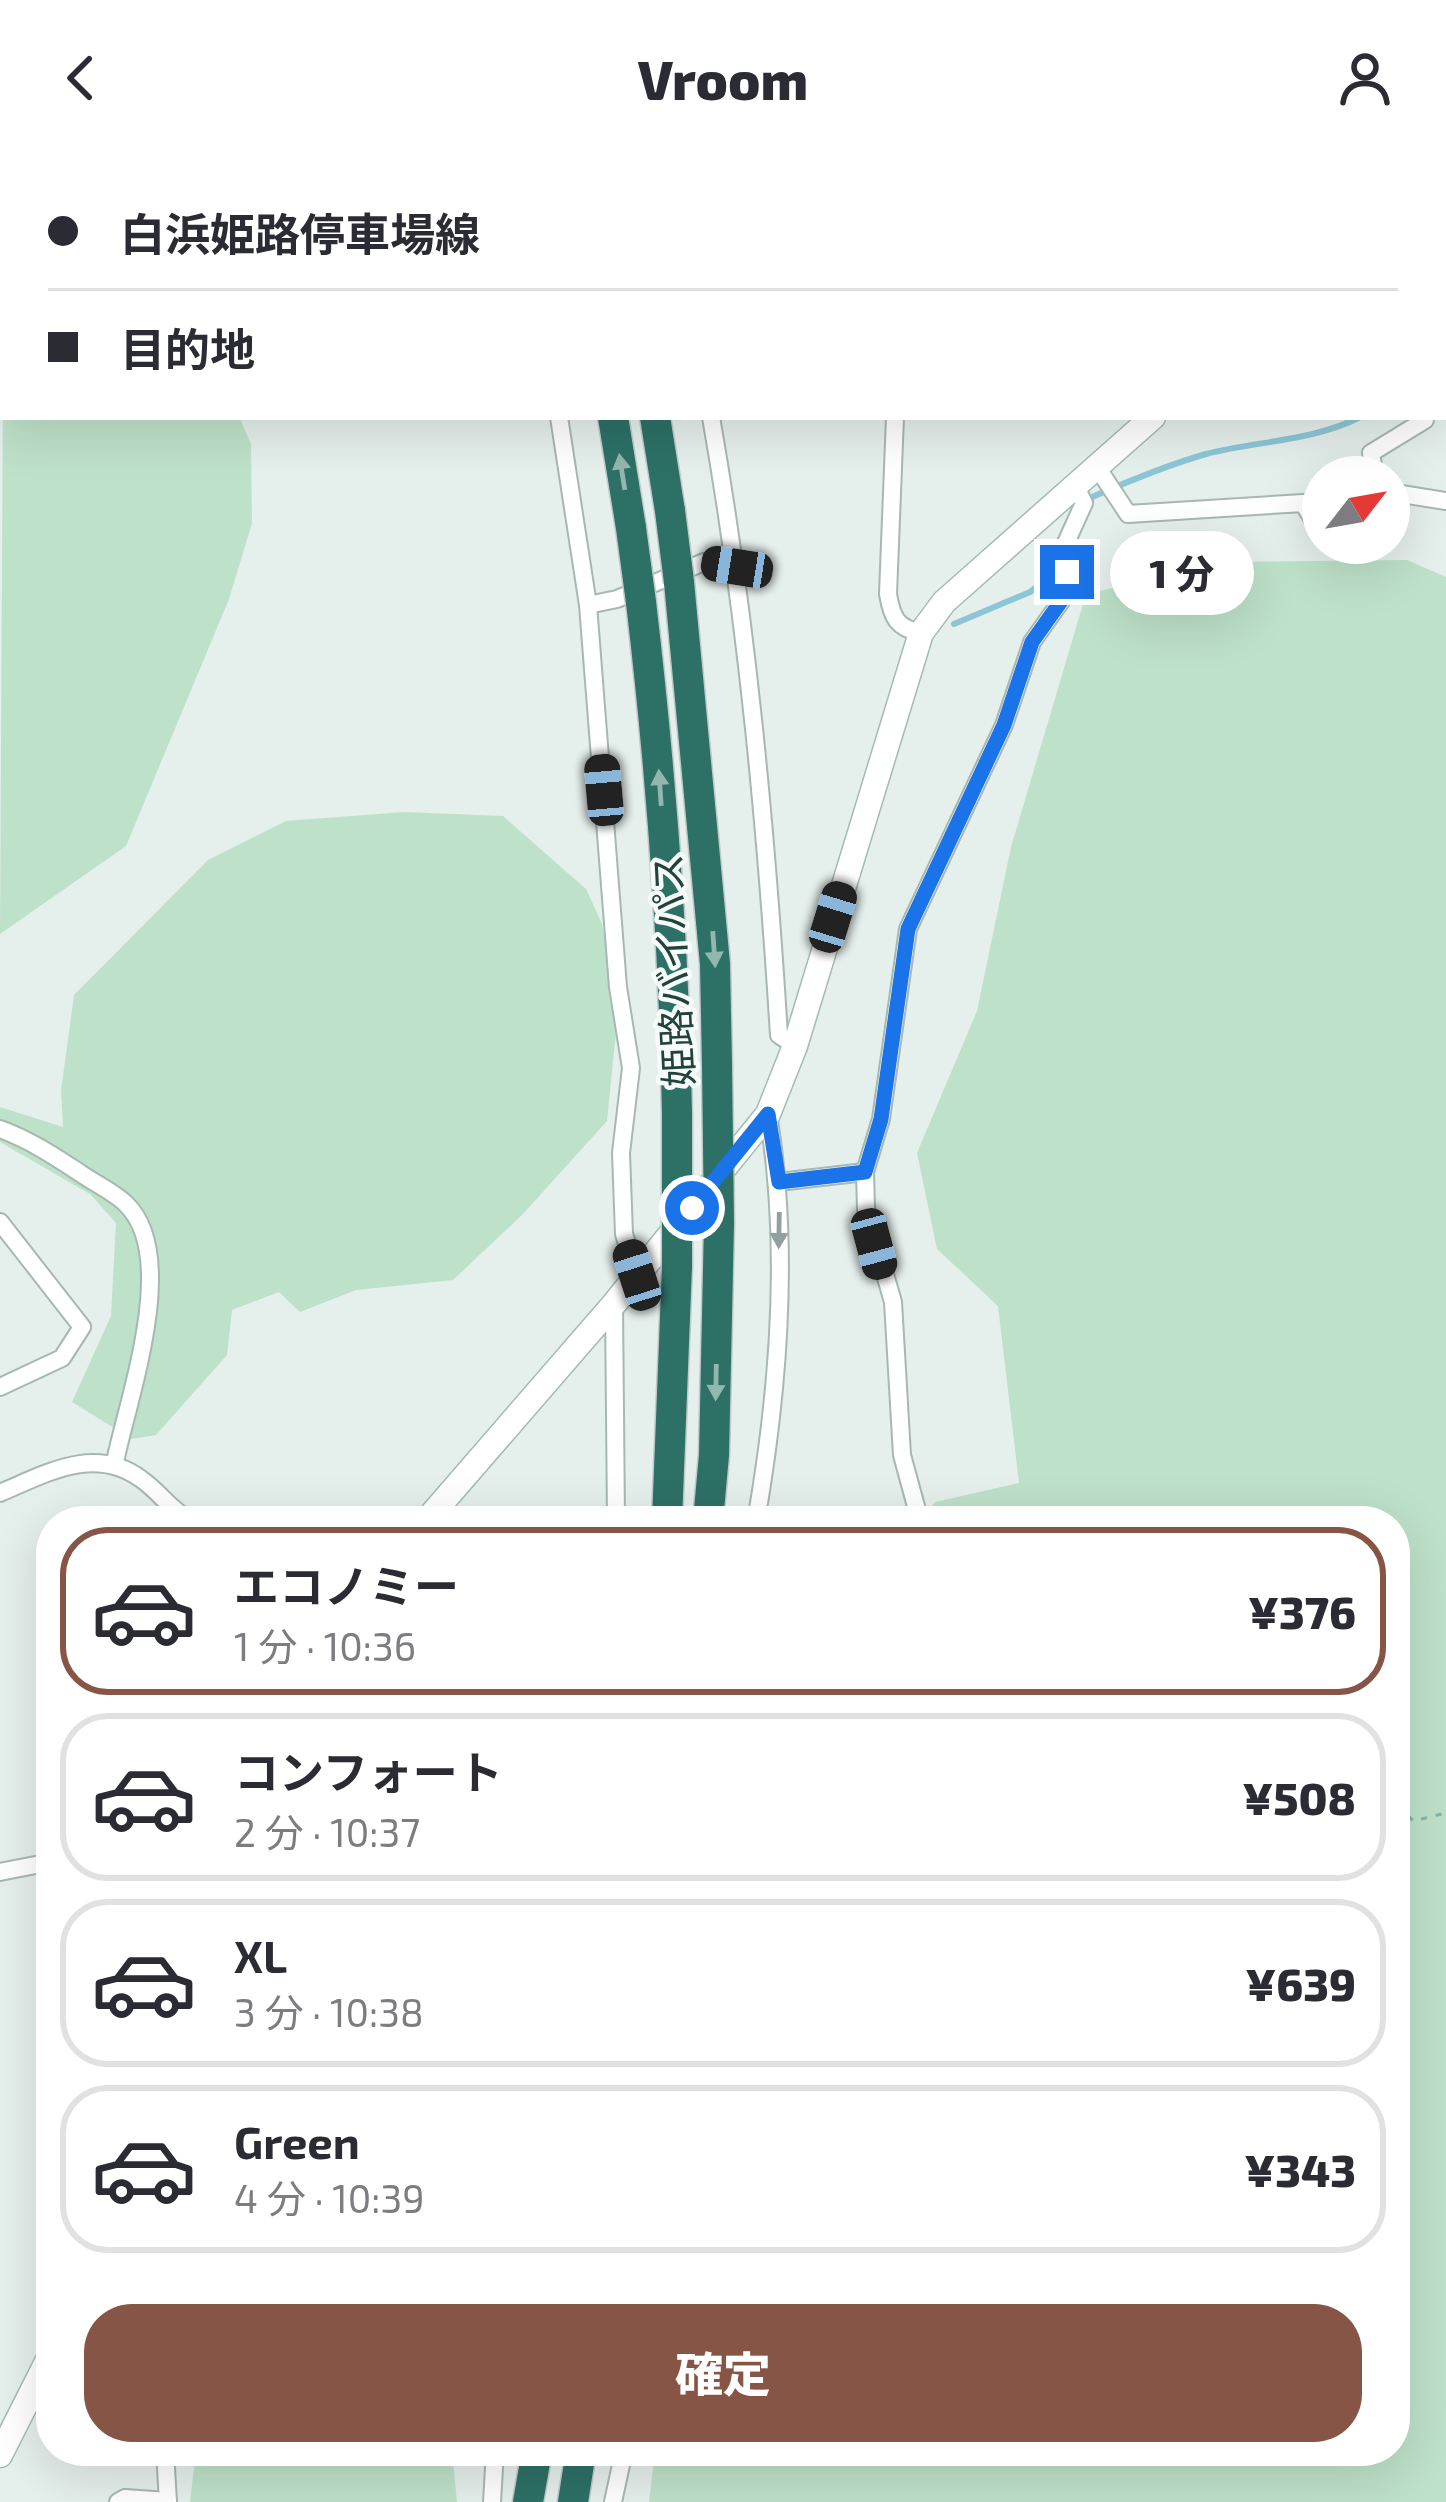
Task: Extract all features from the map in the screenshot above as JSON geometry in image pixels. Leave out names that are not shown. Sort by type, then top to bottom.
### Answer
[{"type":"highway","name":"姫路バイパス","points":[[614,420],[640,602],[674,967],[677,1266],[668,1506]]},
{"type":"highway","name":"姫路バイパス","points":[[655,420],[679,582],[715,964],[718,1223],[709,1506]]},
{"type":"highway","points":[[528,2502],[534,2466]]},
{"type":"highway","points":[[573,2502],[579,2466]]},
{"type":"main road","points":[[439,1506],[614,1304],[768,1114],[795,1046],[921,633],[944,602],[1076,487],[1106,482],[1151,420]]},
{"type":"main road","points":[[2,2443],[36,2381]]},
{"type":"street","points":[[559,420],[588,604],[618,986],[631,1069],[621,1153],[624,1234],[637,1275]]},
{"type":"street","points":[[712,420],[737,567],[768,864],[779,1035],[795,1046]]},
{"type":"street","points":[[895,420],[888,594],[892,616],[903,629],[921,633]]},
{"type":"street","points":[[1372,456],[1425,420]]},
{"type":"street","points":[[1106,482],[1128,514],[1302,503]]},
{"type":"street","points":[[916,1506],[902,1455],[893,1302],[866,1209],[865,1172],[881,1119],[908,929],[1004,725],[1032,642],[1069,590],[1064,564],[1084,503],[1076,487]]},
{"type":"street","points":[[1410,495],[1446,501]]},
{"type":"street","points":[[588,604],[616,599],[704,562],[737,567]]},
{"type":"street","points":[[758,1506],[777,1332],[779,1182],[768,1114]]},
{"type":"street","points":[[0,1129],[28,1139],[129,1205],[145,1242],[150,1272],[148,1331],[115,1462]]},
{"type":"street","points":[[779,1182],[865,1172]]},
{"type":"street","points":[[0,1222],[82,1327],[62,1358],[0,1387]]},
{"type":"street","points":[[614,1304],[616,1506]]},
{"type":"street","points":[[0,1493],[67,1465],[115,1462],[146,1482],[167,1506]]},
{"type":"street","points":[[0,1872],[36,1865]]},
{"type":"street","points":[[118,2502],[125,2498],[168,2501],[166,2466]]},
{"type":"street","points":[[492,2502],[494,2466]]},
{"type":"street","points":[[613,2502],[616,2466]]},
{"type":"path","points":[[1410,1818],[1413,1821],[1446,1813]]},
{"type":"green space","points":[[3,420],[240,420],[251,444],[252,523],[229,599],[126,846],[0,934]]},
{"type":"green space","points":[[1410,561],[1446,577],[1446,2502],[649,2502],[653,2466],[1410,2466],[1410,1506],[932,1506],[1019,1483],[998,1306],[937,1249],[917,1153],[977,1011],[1011,847],[1086,594],[1231,562]]},
{"type":"green space","points":[[404,812],[503,816],[586,889],[602,924],[618,1012],[607,1121],[522,1215],[453,1280],[356,1290],[300,1312],[279,1292],[232,1310],[227,1355],[156,1435],[132,1439],[72,1402],[111,1316],[116,1223],[90,1194],[0,1142],[0,1107],[63,1127],[61,1091],[74,995],[208,860],[286,821]]},
{"type":"green space","points":[[194,2466],[453,2466],[457,2502],[190,2502]]},
{"type":"waterway","points":[[1089,507],[1092,497],[1177,463],[1324,431],[1353,420]]},
{"type":"waterway","points":[[954,624],[1030,592],[1062,568]]},
{"type":"route","points":[[692,1208],[768,1114],[779,1182],[865,1172],[881,1119],[908,929],[1004,725],[1032,642],[1069,590],[1067,572]]}]
